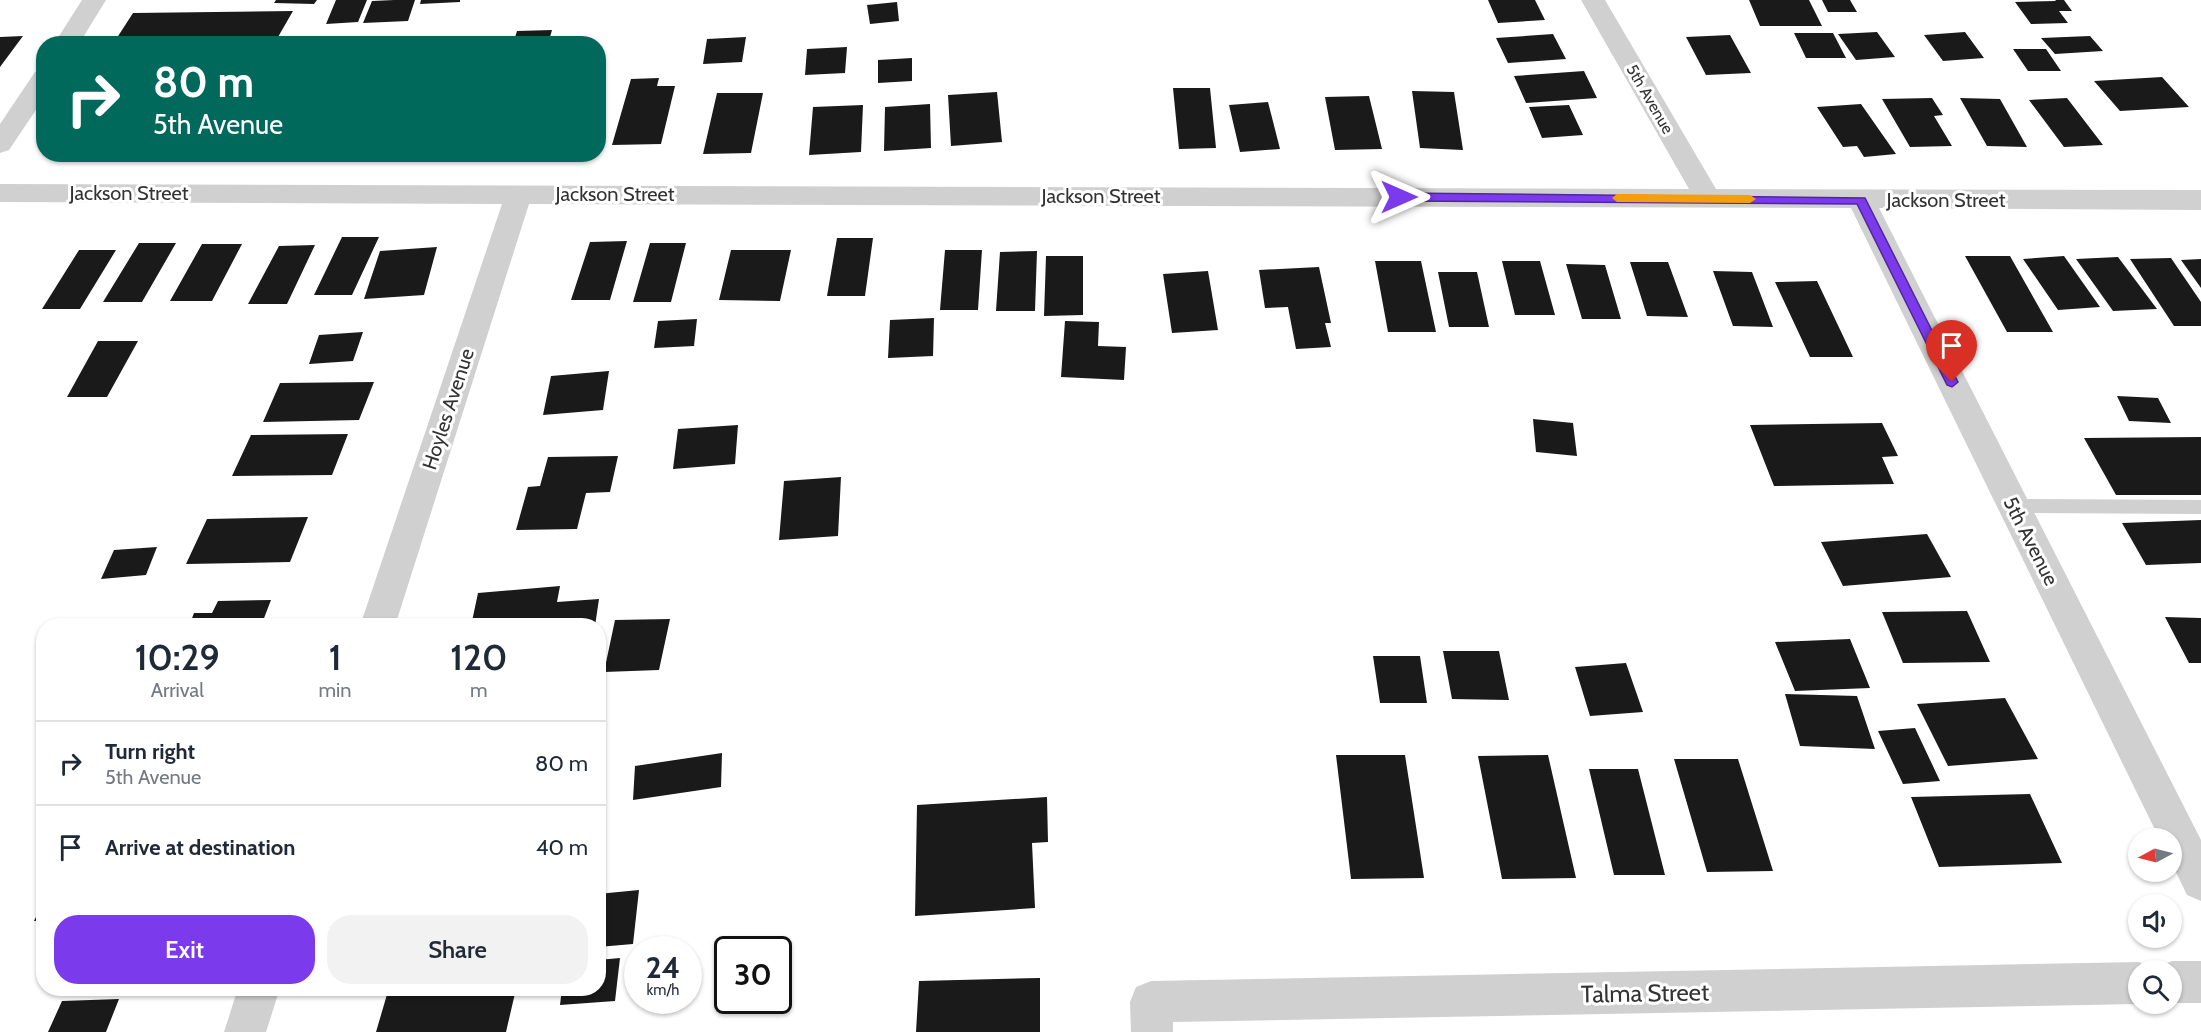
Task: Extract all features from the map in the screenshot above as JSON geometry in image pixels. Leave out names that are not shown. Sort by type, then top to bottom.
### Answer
[{"type":"street","points":[[71,36],[94,0]]},
{"type":"street","name":"5th Avenue","points":[[1593,0],[1708,198]]},
{"type":"street","points":[[0,144],[36,90]]},
{"type":"street","name":"Jackson Street","points":[[0,193],[2201,200]]},
{"type":"street","name":"Hoyles Avenue","points":[[380,618],[519,193]]},
{"type":"street","name":"5th Avenue","points":[[1861,200],[2201,881]]},
{"type":"street","points":[[2182,982],[2201,982]]},
{"type":"street","name":"Talma Street","points":[[1151,1017],[2128,983]]},
{"type":"street","points":[[245,1032],[256,996]]},
{"type":"lane","points":[[2013,506],[2201,507]]},
{"type":"building","points":[[276,0],[317,0],[314,4],[274,3]]},
{"type":"building","points":[[336,0],[367,0],[358,22],[326,24]]},
{"type":"building","points":[[415,0],[408,21],[363,23],[372,1]]},
{"type":"building","points":[[421,0],[460,0],[460,2],[420,4]]},
{"type":"building","points":[[1488,0],[1535,0],[1545,20],[1498,23]]},
{"type":"building","points":[[1749,0],[1809,0],[1822,26],[1760,26]]},
{"type":"building","points":[[1822,0],[1850,0],[1857,12],[1828,12]]},
{"type":"building","points":[[2064,0],[2072,11],[2059,11],[2068,23],[2031,24],[2015,2],[2056,1]]},
{"type":"building","points":[[897,2],[899,21],[870,24],[867,5]]},
{"type":"building","points":[[293,11],[279,36],[118,36],[133,13]]},
{"type":"building","points":[[552,30],[550,36],[515,36],[517,31]]},
{"type":"building","points":[[1877,32],[1895,57],[1856,60],[1838,34]]},
{"type":"building","points":[[1965,32],[1984,58],[1943,61],[1924,35]]},
{"type":"building","points":[[1794,33],[1833,33],[1846,58],[1806,58]]},
{"type":"building","points":[[1553,34],[1566,59],[1508,63],[1496,38]]},
{"type":"building","points":[[1730,35],[1751,73],[1706,75],[1686,37]]},
{"type":"building","points":[[23,36],[0,67],[0,37]]},
{"type":"building","points":[[2090,36],[2103,51],[2055,54],[2041,38]]},
{"type":"building","points":[[746,37],[742,62],[703,64],[707,39]]},
{"type":"building","points":[[847,47],[845,73],[805,75],[807,49]]},
{"type":"building","points":[[2013,49],[2046,49],[2061,71],[2028,71]]},
{"type":"building","points":[[912,58],[912,81],[878,83],[878,60]]},
{"type":"building","points":[[1584,71],[1597,98],[1526,103],[1514,76]]},
{"type":"building","points":[[2162,77],[2189,107],[2120,111],[2094,81]]},
{"type":"building","points":[[659,78],[657,86],[675,86],[661,144],[612,145],[631,79]]},
{"type":"building","points":[[1173,88],[1210,88],[1216,148],[1179,149]]},
{"type":"building","points":[[1412,91],[1454,92],[1463,150],[1420,148]]},
{"type":"building","points":[[997,92],[1002,142],[951,146],[948,95]]},
{"type":"building","points":[[717,93],[763,93],[751,153],[703,154]]},
{"type":"building","points":[[1369,96],[1382,149],[1335,150],[1325,97]]},
{"type":"building","points":[[1932,98],[1943,115],[1934,116],[1952,146],[1910,147],[1882,99]]},
{"type":"building","points":[[1960,98],[2000,99],[2027,147],[1987,146]]},
{"type":"building","points":[[2067,98],[2103,145],[2064,147],[2029,100]]},
{"type":"building","points":[[1268,102],[1280,149],[1240,152],[1229,105]]},
{"type":"building","points":[[930,104],[931,148],[884,151],[885,107]]},
{"type":"building","points":[[1861,104],[1896,154],[1864,157],[1857,146],[1843,147],[1817,107]]},
{"type":"building","points":[[863,105],[861,152],[809,155],[813,107]]},
{"type":"building","points":[[1569,105],[1583,135],[1542,138],[1529,107]]},
{"type":"building","points":[[342,237],[379,237],[352,295],[314,295]]},
{"type":"building","points":[[837,238],[873,238],[865,296],[827,296]]},
{"type":"building","points":[[627,241],[610,300],[571,300],[590,242]]},
{"type":"building","points":[[139,243],[176,243],[142,302],[103,302]]},
{"type":"building","points":[[650,243],[686,243],[671,302],[633,302]]},
{"type":"building","points":[[202,244],[242,244],[212,301],[170,301]]},
{"type":"building","points":[[315,245],[287,304],[248,304],[279,246]]},
{"type":"building","points":[[437,247],[424,295],[364,299],[380,251]]},
{"type":"building","points":[[79,250],[116,250],[80,309],[42,309]]},
{"type":"building","points":[[731,250],[791,250],[780,301],[719,300]]},
{"type":"building","points":[[945,250],[982,250],[978,310],[940,310]]},
{"type":"building","points":[[1037,251],[1035,311],[996,311],[1000,252]]},
{"type":"building","points":[[1046,256],[1083,256],[1083,315],[1044,316]]},
{"type":"building","points":[[1965,256],[2010,256],[2053,332],[2007,332]]},
{"type":"building","points":[[2064,256],[2100,307],[2058,310],[2023,259]]},
{"type":"building","points":[[2118,257],[2157,309],[2113,311],[2076,259]]},
{"type":"building","points":[[2171,258],[2201,302],[2201,326],[2174,326],[2130,259]]},
{"type":"building","points":[[2201,259],[2201,288],[2181,260]]},
{"type":"building","points":[[1375,261],[1421,261],[1436,332],[1388,332]]},
{"type":"building","points":[[1502,261],[1540,261],[1555,315],[1515,315]]},
{"type":"building","points":[[1630,262],[1668,262],[1688,317],[1647,316]]},
{"type":"building","points":[[1566,264],[1605,265],[1621,319],[1582,319]]},
{"type":"building","points":[[1319,267],[1331,323],[1325,323],[1331,347],[1296,349],[1288,307],[1265,308],[1259,270]]},
{"type":"building","points":[[1208,271],[1218,330],[1172,333],[1163,274]]},
{"type":"building","points":[[1713,271],[1752,272],[1773,327],[1733,326]]},
{"type":"building","points":[[1438,272],[1477,272],[1489,327],[1449,327]]},
{"type":"building","points":[[1817,281],[1853,357],[1810,357],[1775,282]]},
{"type":"building","points":[[934,318],[933,356],[888,358],[890,320]]},
{"type":"building","points":[[697,319],[694,346],[654,348],[658,321]]},
{"type":"building","points":[[1065,321],[1099,322],[1098,346],[1126,347],[1124,380],[1061,377]]},
{"type":"building","points":[[363,332],[353,361],[309,364],[319,335]]},
{"type":"building","points":[[98,341],[138,341],[107,397],[67,397]]},
{"type":"building","points":[[609,371],[603,410],[543,415],[551,376]]},
{"type":"building","points":[[374,382],[359,420],[263,422],[280,383]]},
{"type":"building","points":[[2117,396],[2158,398],[2171,423],[2129,421]]},
{"type":"building","points":[[1533,419],[1573,423],[1577,456],[1536,452]]},
{"type":"building","points":[[1882,423],[1898,456],[1882,457],[1894,484],[1774,486],[1750,425]]},
{"type":"building","points":[[738,425],[735,464],[673,469],[678,429]]},
{"type":"building","points":[[348,434],[332,475],[232,476],[251,435]]},
{"type":"building","points":[[2201,437],[2201,495],[2116,495],[2084,438]]},
{"type":"building","points":[[618,456],[610,492],[586,493],[577,529],[516,530],[528,487],[540,486],[548,457]]},
{"type":"building","points":[[841,477],[838,536],[779,540],[784,481]]},
{"type":"building","points":[[308,517],[290,562],[186,564],[207,519]]},
{"type":"building","points":[[2201,520],[2201,563],[2146,565],[2122,523]]},
{"type":"building","points":[[1927,534],[1951,577],[1843,586],[1821,542]]},
{"type":"building","points":[[157,547],[146,575],[101,579],[114,550]]},
{"type":"building","points":[[560,586],[557,602],[599,599],[596,618],[473,618],[478,593]]},
{"type":"building","points":[[271,600],[264,618],[192,618],[194,613],[212,613],[218,601]]},
{"type":"building","points":[[1967,611],[1990,662],[1903,663],[1882,612]]},
{"type":"building","points":[[2165,617],[2201,618],[2201,663],[2189,663]]},
{"type":"building","points":[[670,619],[659,670],[606,672],[615,620]]},
{"type":"building","points":[[1850,639],[1870,688],[1795,691],[1775,642]]},
{"type":"building","points":[[1443,651],[1499,651],[1509,700],[1452,699]]},
{"type":"building","points":[[1373,656],[1420,656],[1427,703],[1380,703]]},
{"type":"building","points":[[1626,663],[1643,712],[1590,716],[1575,667]]},
{"type":"building","points":[[1785,694],[1857,696],[1875,749],[1800,746]]},
{"type":"building","points":[[2005,698],[2038,759],[1948,766],[1917,704]]},
{"type":"building","points":[[1915,728],[1940,781],[1903,784],[1878,731]]},
{"type":"building","points":[[722,753],[721,787],[633,800],[635,766]]},
{"type":"building","points":[[1336,755],[1405,755],[1424,878],[1351,879]]},
{"type":"building","points":[[1548,755],[1576,878],[1502,879],[1478,756]]},
{"type":"building","points":[[1674,759],[1738,759],[1773,871],[1707,872]]},
{"type":"building","points":[[1589,769],[1638,769],[1665,875],[1614,875]]},
{"type":"building","points":[[2030,794],[2062,863],[1939,867],[1911,797]]},
{"type":"building","points":[[1047,797],[1048,842],[1032,843],[1035,908],[915,916],[917,805]]},
{"type":"building","points":[[639,890],[634,936],[624,936],[624,945],[606,946],[606,893]]},
{"type":"building","points":[[620,958],[615,1001],[560,1005],[561,996],[606,996],[606,959]]},
{"type":"building","points":[[1040,978],[1040,1032],[916,1032],[919,981]]},
{"type":"building","points":[[387,996],[514,996],[506,1032],[376,1032]]},
{"type":"building","points":[[119,999],[106,1032],[48,1032],[62,1001]]},
{"type":"slow traffic","points":[[1617,198],[1750,199]]},
{"type":"route","points":[[1399,197],[1861,200],[1952,382]]}]
